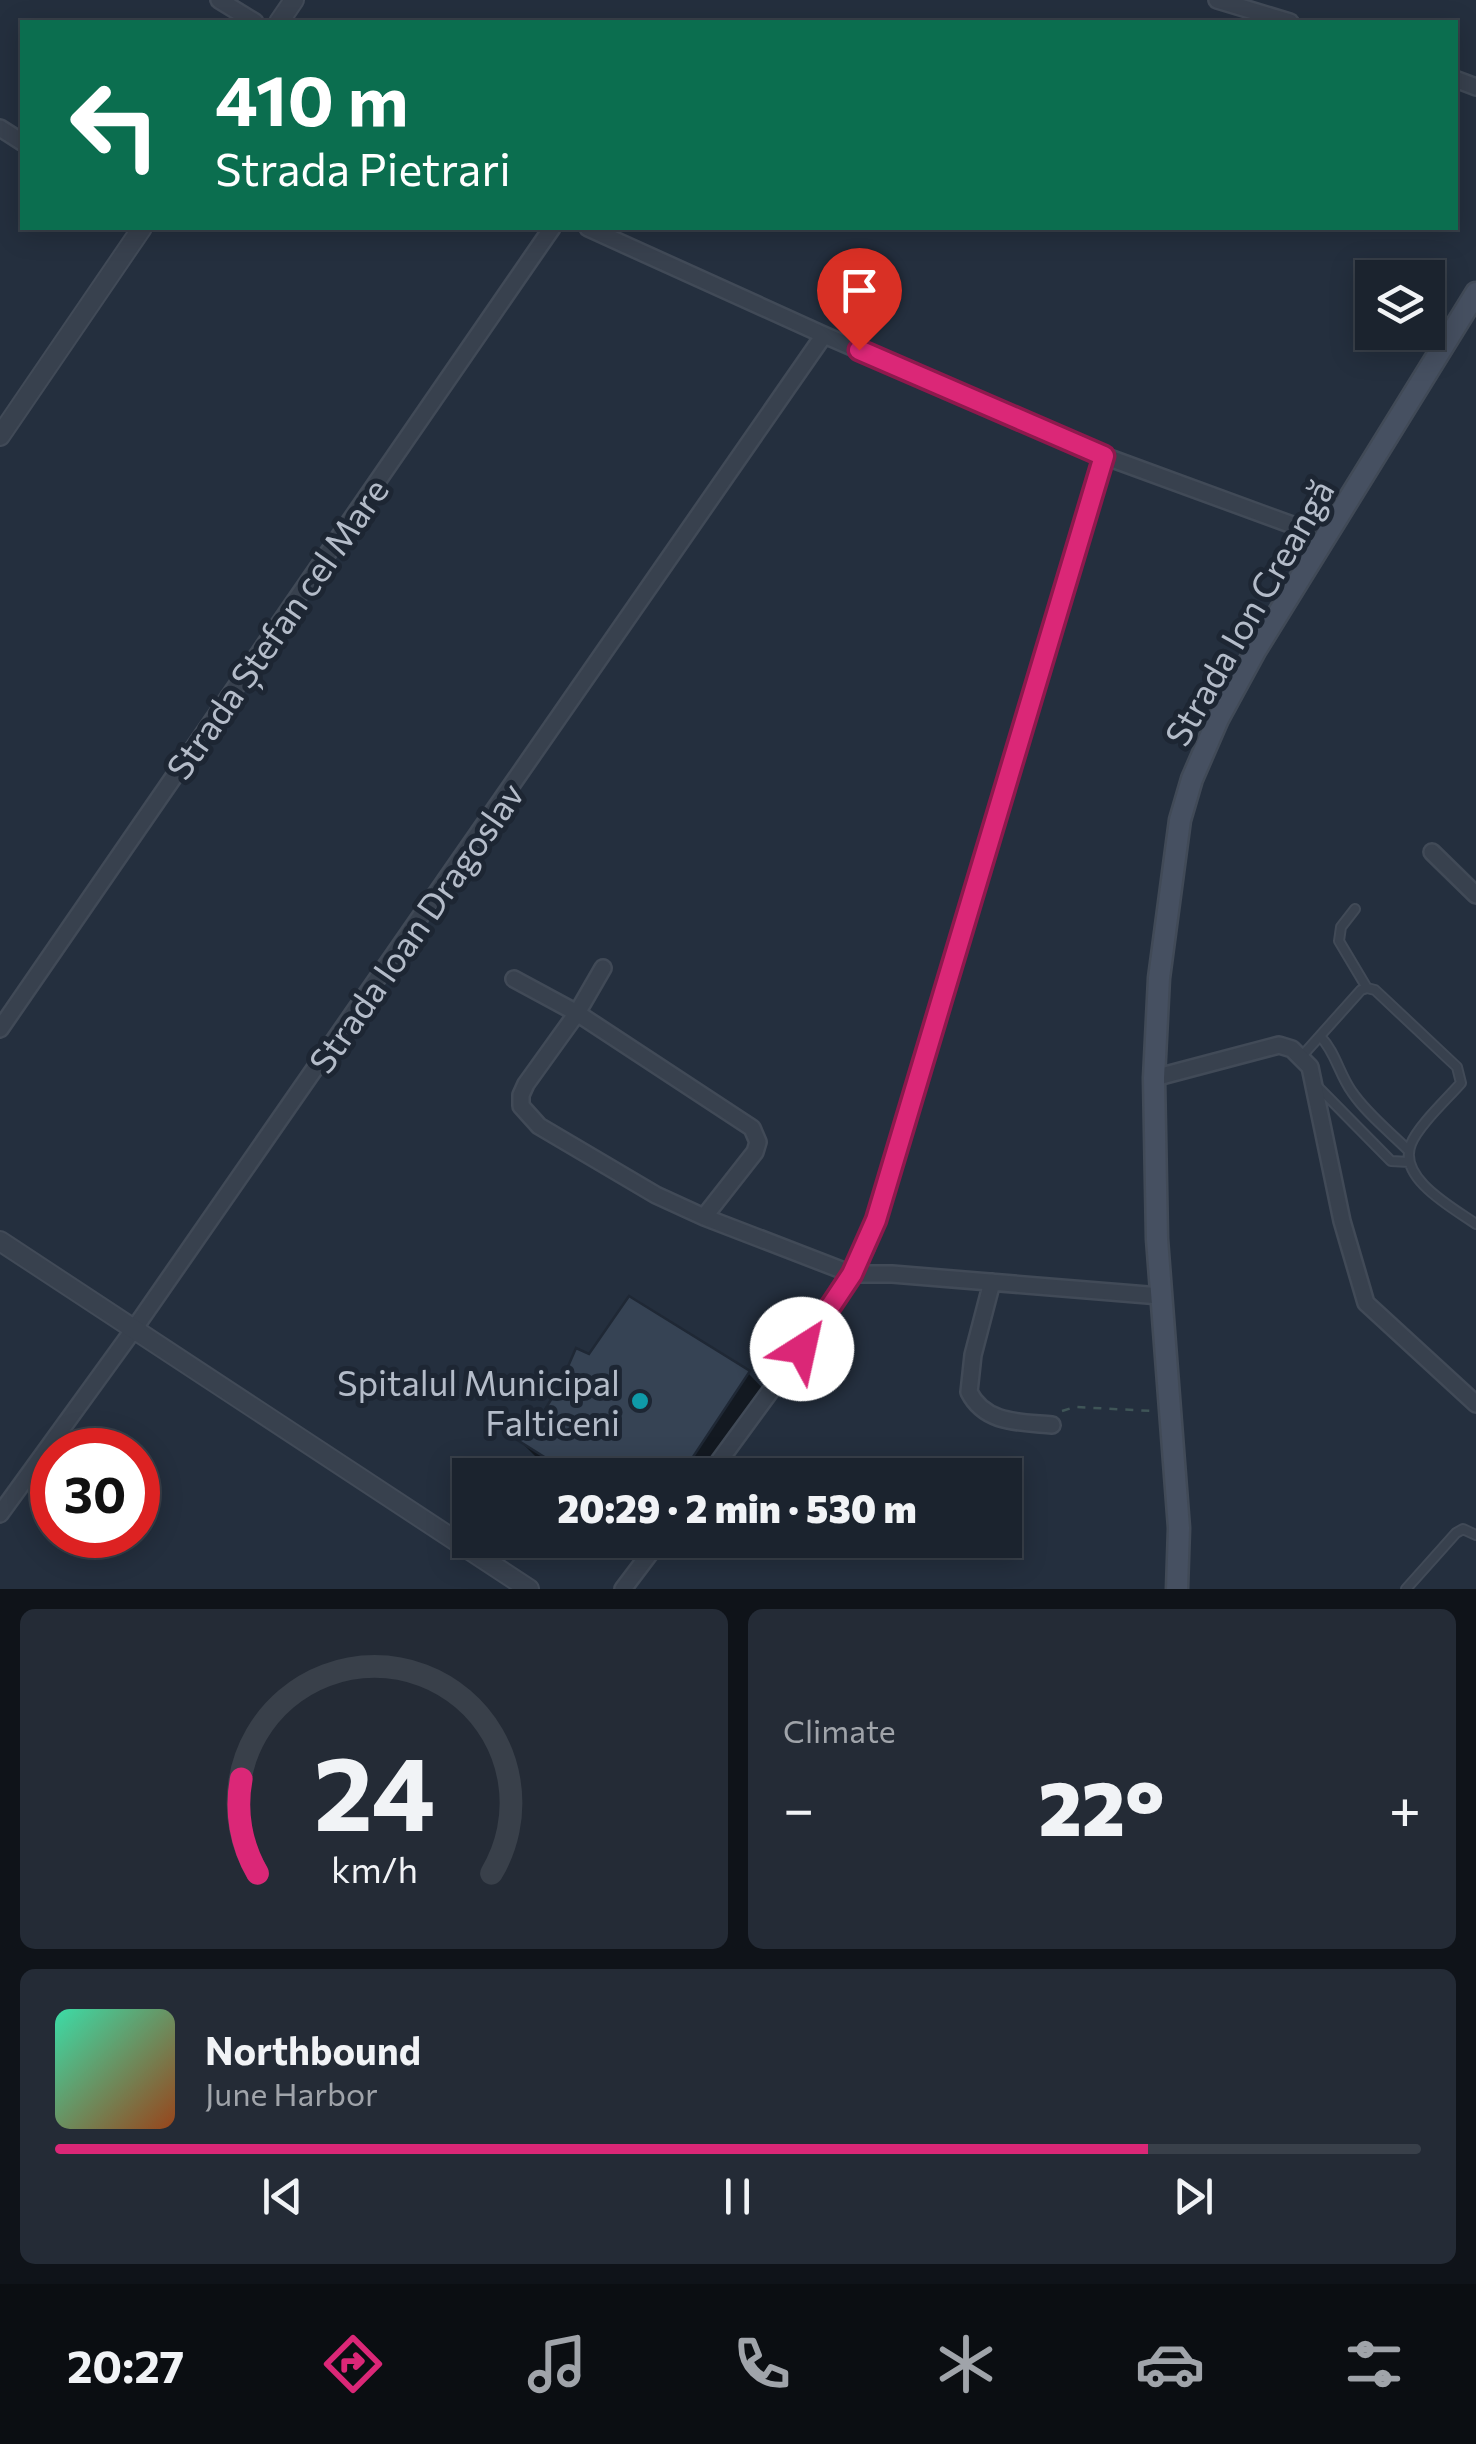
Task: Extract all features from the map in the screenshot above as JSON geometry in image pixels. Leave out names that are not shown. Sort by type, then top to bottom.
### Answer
[{"type":"main road","name":"Strada Ion Creangă","points":[[1177,1589],[1178,1528],[1160,1296],[1154,1078],[1174,851],[1192,778],[1218,719],[1476,292]]},
{"type":"street","points":[[218,0],[252,20]]},
{"type":"street","points":[[1217,0],[1283,20]]},
{"type":"street","points":[[0,436],[141,230]]},
{"type":"street","name":"Strada Ștefan cel Mare","points":[[0,1029],[551,230]]},
{"type":"street","points":[[592,230],[1104,456],[1325,537]]},
{"type":"street","name":"Strada Ioan Dragoslav","points":[[0,1514],[134,1330],[824,335]]},
{"type":"street","points":[[722,1458],[785,1374],[852,1274],[876,1220],[1104,456]]},
{"type":"street","points":[[1432,852],[1476,895]]},
{"type":"street","points":[[603,968],[526,1084],[521,1106],[539,1126],[656,1195],[852,1274],[1160,1296]]},
{"type":"street","points":[[514,980],[577,1012],[752,1128],[758,1142],[756,1152],[704,1217]]},
{"type":"street","points":[[1154,1078],[1279,1046],[1302,1056],[1310,1067],[1342,1221],[1366,1302],[1476,1404]]},
{"type":"street","points":[[0,1241],[529,1589]]},
{"type":"street","points":[[992,1282],[973,1354],[969,1392],[982,1411],[992,1416],[1052,1425]]},
{"type":"street","points":[[623,1589],[646,1558]]},
{"type":"lane","points":[[1355,908],[1341,928],[1339,941],[1368,988]]},
{"type":"lane","points":[[1302,1056],[1361,990],[1368,988],[1375,990],[1457,1067],[1461,1082],[1411,1142],[1410,1162],[1412,1172],[1476,1224]]},
{"type":"lane","points":[[1320,1036],[1336,1057],[1356,1098],[1409,1151]]},
{"type":"lane","points":[[1314,1083],[1392,1161],[1410,1162]]},
{"type":"lane","points":[[1406,1589],[1456,1533],[1463,1529],[1476,1535]]},
{"type":"path","points":[[1052,1425],[1063,1410],[1074,1406],[1169,1412]]},
{"type":"building","name":"Spitalul Municipal Falticeni","points":[[629,1296],[750,1371],[692,1458],[546,1458],[511,1436],[520,1416],[535,1426],[560,1385],[576,1348],[589,1354]]},
{"type":"place","name":"Spitalul Municipal Falticeni","points":[[640,1401]]},
{"type":"route","points":[[802,1349],[852,1274],[876,1220],[1104,456],[859,350]]}]
